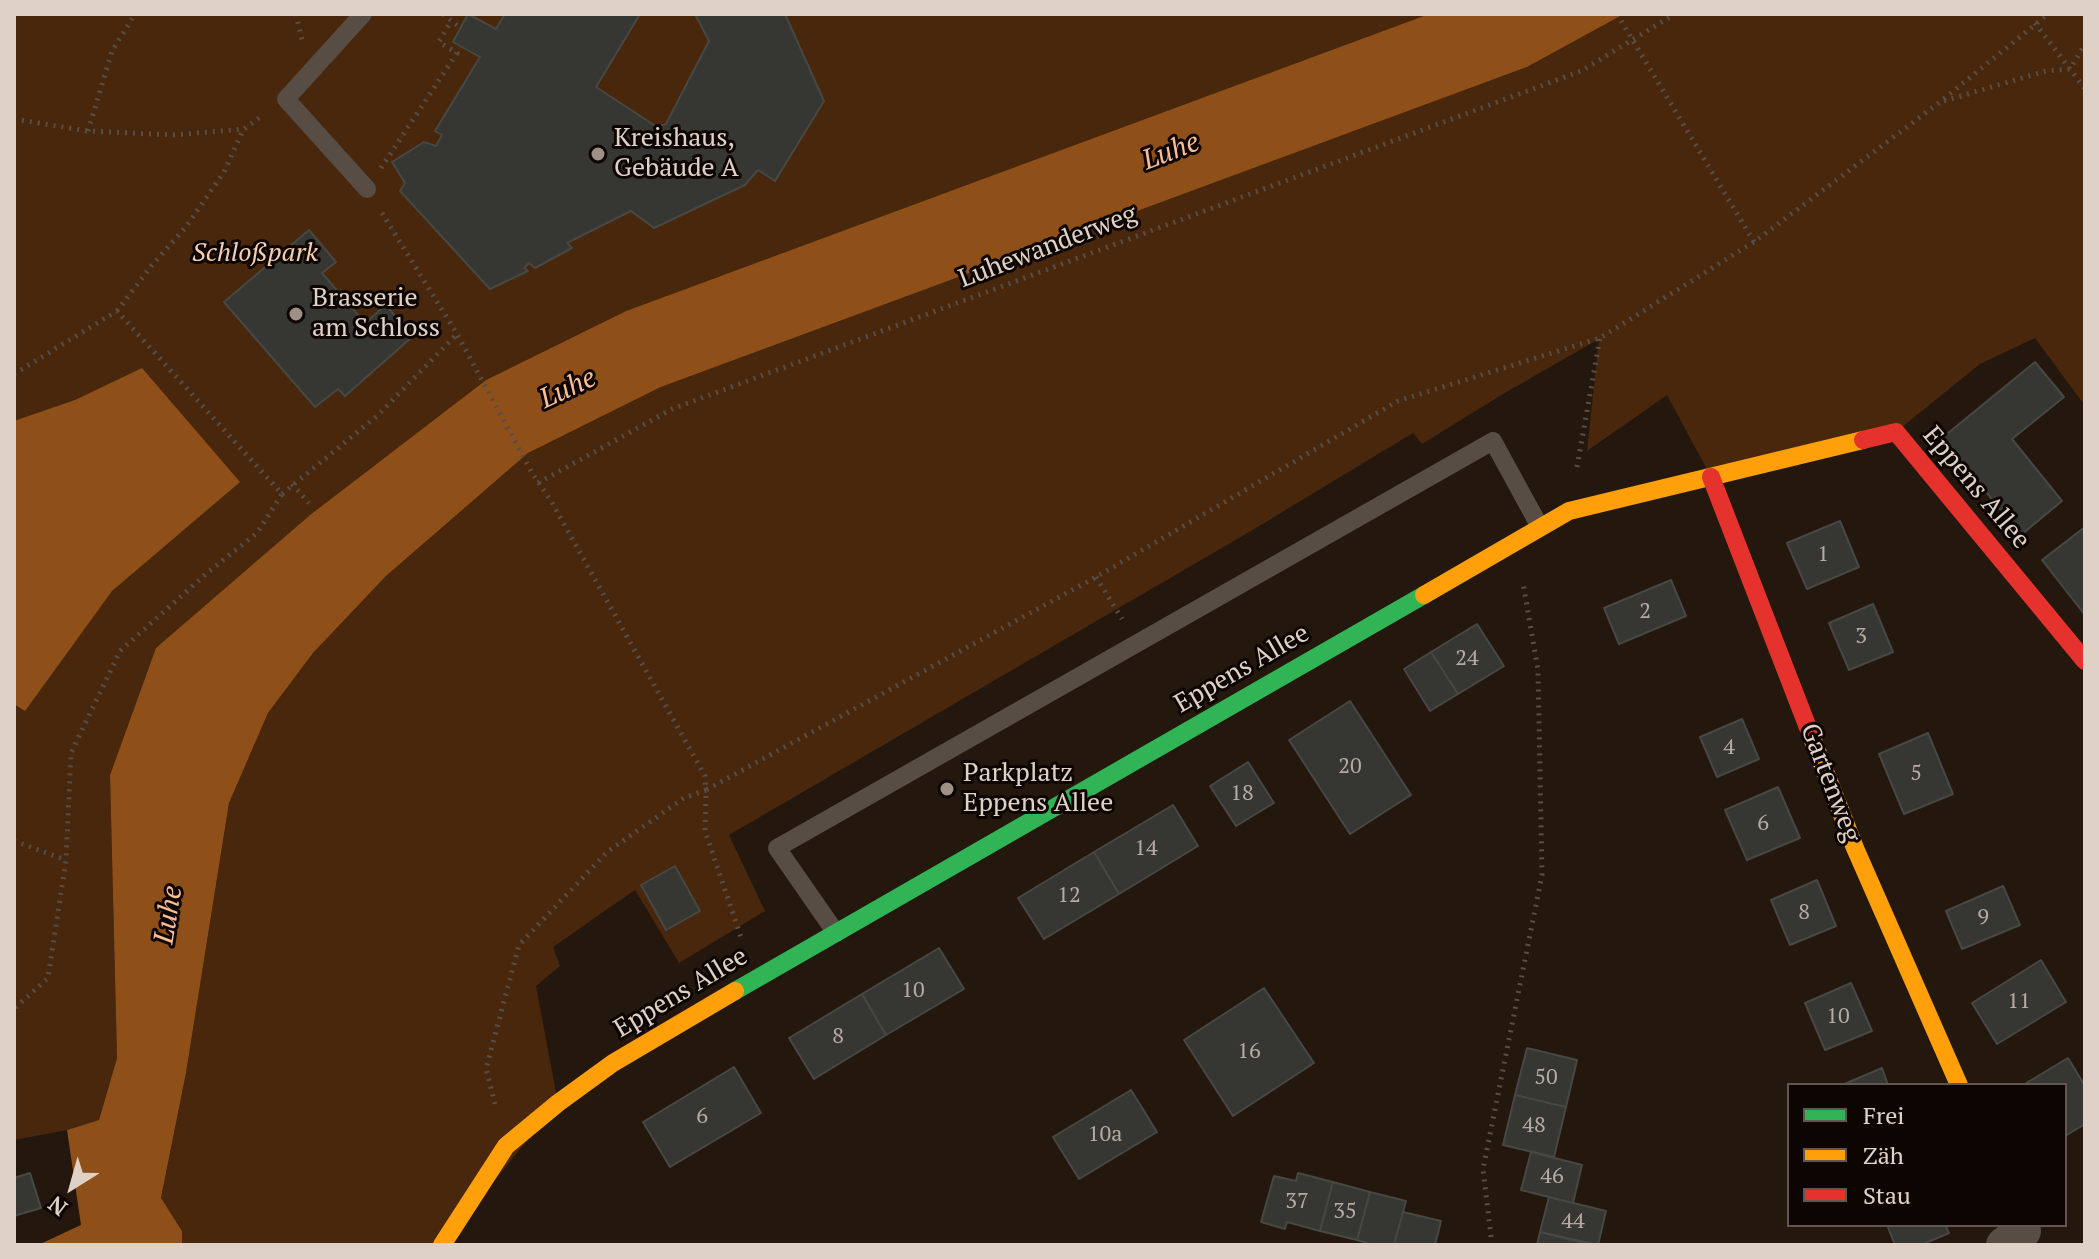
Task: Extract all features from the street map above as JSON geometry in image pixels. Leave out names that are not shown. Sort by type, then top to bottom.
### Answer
[{"type":"street","name":"Eppens Allee","points":[[442,1245],[506,1146],[613,1063],[1569,511],[1896,432],[2085,661]]},
{"type":"street","name":"Gartenweg","points":[[1711,477],[1855,848],[1958,1083]]},
{"type":"lane","points":[[363,14],[286,99],[367,189]]},
{"type":"lane","points":[[836,933],[777,848],[1493,441],[1541,527]]},
{"type":"path","points":[[88,131],[112,51],[135,14]]},
{"type":"path","points":[[443,14],[460,28]]},
{"type":"path","points":[[1617,14],[1754,242]]},
{"type":"path","points":[[1632,40],[1675,14]]},
{"type":"path","points":[[506,1146],[486,1069],[519,945],[607,852],[684,798],[706,790],[1096,577],[1398,401],[1600,338],[1754,242],[1940,102],[2048,14]]},
{"type":"path","points":[[451,21],[439,42],[457,53],[367,189],[457,334],[532,473],[551,501],[705,776],[705,831],[755,979]]},
{"type":"path","points":[[2035,23],[2085,89]]},
{"type":"path","name":"Luhewanderweg","points":[[538,483],[672,409],[1581,71],[1632,40]]},
{"type":"path","points":[[2070,69],[2085,44]]},
{"type":"path","points":[[1940,102],[2046,71],[2070,69]]},
{"type":"path","points":[[14,374],[117,311],[185,228],[224,172],[244,129],[286,99]]},
{"type":"path","points":[[14,119],[88,131],[173,135],[244,129]]},
{"type":"path","points":[[117,311],[282,494]]},
{"type":"path","points":[[14,1009],[48,978],[66,860],[71,753],[120,651],[257,533],[292,484],[377,416],[457,334]]},
{"type":"path","points":[[1569,511],[1600,338]]},
{"type":"path","points":[[292,484],[309,503]]},
{"type":"path","points":[[1492,1245],[1483,1169],[1542,875],[1538,670],[1516,543]]},
{"type":"path","points":[[1096,577],[1137,644]]},
{"type":"path","points":[[14,841],[66,860]]},
{"type":"green space","name":"Schloßpark","points":[[14,14],[1429,14],[626,311],[486,380],[310,515],[156,649],[110,775],[117,1058],[99,1120],[67,1130],[14,1140]]},
{"type":"green space","points":[[1624,14],[2085,14],[2085,406],[2035,338],[1980,364],[1896,432],[1711,477],[1667,395],[1587,451],[1599,339],[1422,444],[1413,433],[1251,531],[729,835],[765,911],[679,963],[635,890],[553,947],[560,966],[536,986],[558,1103],[442,1245],[182,1245],[182,1231],[161,1199],[186,1073],[229,803],[268,713],[313,653],[386,576],[528,453],[661,387],[1527,67]]},
{"type":"water","name":"Luhe","points":[[1429,14],[1624,14],[1527,67],[661,387],[528,453],[386,576],[313,653],[268,713],[229,803],[186,1073],[161,1198],[182,1231],[182,1245],[38,1245],[81,1225],[67,1130],[99,1120],[117,1058],[110,775],[156,648],[310,515],[486,380],[626,311]]},
{"type":"water","points":[[142,368],[240,482],[112,591],[25,711],[14,704],[14,421],[75,400]]},
{"type":"building","name":"Kreishaus, Gebäude A","points":[[468,14],[496,29],[505,14],[640,14],[596,87],[657,127],[666,124],[709,41],[695,14],[785,14],[824,101],[775,181],[758,170],[745,185],[654,228],[631,211],[567,243],[572,248],[535,268],[529,263],[524,268],[528,271],[490,289],[400,191],[405,183],[392,162],[424,142],[436,146],[442,135],[435,131],[480,57],[453,42]]},
{"type":"building","name":"Brasserie am Schloss","points":[[309,230],[336,262],[322,273],[365,323],[386,305],[412,337],[345,396],[338,389],[315,407],[224,302]]},
{"type":"building","points":[[2035,362],[2064,397],[2012,439],[2062,501],[2021,535],[1942,438]]},
{"type":"building","points":[[1840,521],[1859,567],[1807,589],[1787,543]]},
{"type":"building","points":[[2085,527],[2085,615],[2042,560]]},
{"type":"building","points":[[1671,580],[1686,616],[1619,644],[1604,608]]},
{"type":"building","points":[[1873,604],[1893,652],[1849,670],[1829,623]]},
{"type":"building","points":[[1477,624],[1504,666],[1458,694],[1431,652]]},
{"type":"building","points":[[1431,652],[1458,694],[1430,711],[1404,669]]},
{"type":"building","points":[[1350,701],[1411,795],[1350,834],[1289,740]]},
{"type":"building","points":[[1742,719],[1759,759],[1717,777],[1700,737]]},
{"type":"building","points":[[1928,733],[1953,794],[1904,814],[1879,754]]},
{"type":"building","points":[[1248,762],[1274,803],[1236,826],[1210,786]]},
{"type":"building","points":[[1778,787],[1800,838],[1747,860],[1725,810]]},
{"type":"building","points":[[1173,805],[1198,846],[1119,894],[1094,852]]},
{"type":"building","points":[[1094,852],[1119,894],[1044,939],[1018,898]]},
{"type":"building","points":[[675,866],[700,911],[666,930],[641,885]]},
{"type":"building","points":[[1817,880],[1836,926],[1790,945],[1771,900]]},
{"type":"building","points":[[2003,886],[2020,925],[1962,949],[1946,911]]},
{"type":"building","points":[[939,948],[964,989],[886,1035],[862,994]]},
{"type":"building","points":[[2041,960],[2066,1002],[1997,1044],[1972,1003]]},
{"type":"building","points":[[1851,983],[1872,1031],[1825,1050],[1805,1003]]},
{"type":"building","points":[[1264,988],[1314,1063],[1233,1116],[1184,1040]]},
{"type":"building","points":[[862,994],[886,1035],[814,1079],[789,1038]]},
{"type":"building","points":[[1527,1048],[1577,1060],[1566,1107],[1515,1095]]},
{"type":"building","points":[[2068,1058],[2085,1086],[2085,1124],[2067,1135],[2067,1083],[2026,1083]]},
{"type":"building","points":[[734,1067],[761,1113],[670,1167],[643,1122]]},
{"type":"building","points":[[1882,1068],[1887,1083],[1847,1083]]},
{"type":"building","points":[[1131,1090],[1157,1132],[1079,1179],[1053,1137]]},
{"type":"building","points":[[1515,1095],[1566,1107],[1554,1157],[1503,1145]]},
{"type":"building","points":[[1531,1152],[1582,1165],[1573,1203],[1521,1190]]},
{"type":"building","points":[[30,1173],[41,1208],[14,1216],[14,1178]]},
{"type":"building","points":[[1298,1173],[1333,1182],[1320,1231],[1287,1222],[1285,1229],[1261,1222],[1274,1176],[1296,1181]]},
{"type":"building","points":[[1333,1182],[1370,1192],[1357,1240],[1320,1231]]},
{"type":"building","points":[[1370,1192],[1406,1201],[1394,1245],[1373,1245],[1357,1240]]},
{"type":"building","points":[[1549,1197],[1606,1211],[1598,1245],[1540,1232]]},
{"type":"building","points":[[1403,1212],[1441,1221],[1435,1245],[1394,1245]]},
{"type":"building","points":[[1888,1227],[1946,1227],[1949,1233],[1921,1245],[1895,1245]]},
{"type":"building","points":[[1540,1232],[1592,1245],[1537,1245]]},
{"type":"traffic: fast","points":[[735,991],[1424,595]]},
{"type":"traffic: slow","points":[[1424,595],[1569,511],[1863,440]]},
{"type":"traffic: slow","points":[[1812,738],[1855,848],[1958,1083]]},
{"type":"traffic: slow","points":[[442,1245],[506,1146],[613,1063],[735,991]]},
{"type":"traffic: jam","points":[[1863,440],[1896,432],[2085,661]]},
{"type":"traffic: jam","points":[[1711,477],[1812,738]]},
{"type":"place","name":"Kreishaus, Gebäude A","points":[[598,154]]},
{"type":"place","name":"Brasserie am Schloss","points":[[296,314]]},
{"type":"place","name":"Parkplatz Eppens Allee","points":[[947,789]]}]
